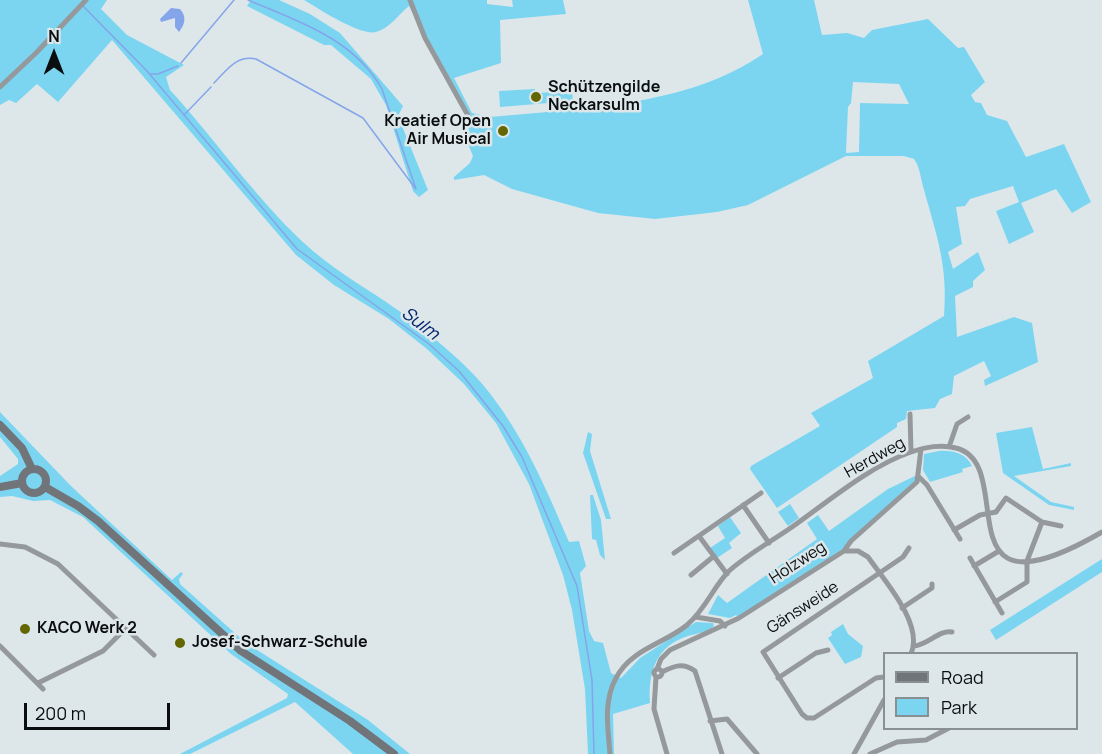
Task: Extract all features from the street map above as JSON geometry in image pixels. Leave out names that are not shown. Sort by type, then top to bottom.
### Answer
[{"type":"main road","points":[[0,424],[22,448],[32,469]]},
{"type":"main road","points":[[32,469],[45,475],[45,487],[40,492],[31,493],[22,483],[25,473],[32,469]]},
{"type":"main road","points":[[0,487],[22,483]]},
{"type":"main road","points":[[45,487],[78,506],[98,521],[241,651],[350,721],[394,754]]},
{"type":"street","points":[[0,87],[86,0]]},
{"type":"street","points":[[410,0],[425,38],[458,93],[471,121]]},
{"type":"street","points":[[910,414],[911,452]]},
{"type":"street","points":[[968,417],[957,424],[949,447],[969,453],[977,463],[984,480],[990,534],[999,551],[1010,558],[1027,561],[1058,555],[1102,532]]},
{"type":"street","name":"Herdweg","points":[[610,754],[607,706],[616,678],[634,657],[679,631],[696,616],[727,574],[869,474],[911,452],[949,447]]},
{"type":"street","points":[[921,449],[919,477],[927,485],[960,539]]},
{"type":"street","name":"Holzweg","points":[[660,671],[661,660],[670,650],[725,626],[844,550],[850,541],[904,495],[919,477]]},
{"type":"street","points":[[674,553],[761,493]]},
{"type":"street","points":[[954,530],[986,513],[996,512],[1006,498],[1042,522],[1061,526]]},
{"type":"street","points":[[743,506],[769,543]]},
{"type":"street","points":[[995,602],[1027,582],[1027,561],[1042,522]]},
{"type":"street","points":[[699,536],[727,574]]},
{"type":"street","points":[[0,544],[25,547],[58,564],[154,656]]},
{"type":"street","points":[[880,573],[908,553],[909,548]]},
{"type":"street","points":[[844,550],[863,553],[880,573],[912,624],[914,646],[912,652]]},
{"type":"street","points":[[974,566],[999,551]]},
{"type":"street","points":[[691,575],[714,556]]},
{"type":"street","points":[[970,558],[1002,613]]},
{"type":"street","name":"Gänsweide","points":[[880,573],[765,649],[763,655],[802,714],[811,718],[876,678],[883,677]]},
{"type":"street","points":[[902,608],[932,588],[932,584]]},
{"type":"street","points":[[696,616],[720,621],[725,626]]},
{"type":"street","points":[[38,683],[103,651],[126,628]]},
{"type":"street","points":[[914,646],[923,645],[945,631],[952,632]]},
{"type":"street","points":[[0,646],[44,689]]},
{"type":"street","points":[[778,678],[816,653],[828,650]]},
{"type":"street","points":[[667,754],[654,709],[656,677],[653,673],[681,665],[694,671],[701,684],[710,721],[722,754]]},
{"type":"street","points":[[854,754],[883,703]]},
{"type":"street","points":[[710,721],[727,719],[757,754]]},
{"type":"street","points":[[870,754],[892,743],[926,740],[947,730]]},
{"type":"green space","points":[[0,0],[107,0],[101,9],[127,35],[184,65],[166,77],[170,90],[293,233],[324,260],[410,319],[476,377],[498,404],[522,441],[569,542],[579,541],[586,566],[580,573],[589,631],[594,641],[603,643],[611,673],[621,678],[640,658],[696,622],[713,623],[714,626],[709,630],[677,640],[661,653],[653,671],[650,703],[613,714],[614,754],[588,754],[585,689],[572,610],[563,575],[529,484],[496,423],[464,384],[427,349],[389,319],[334,285],[296,255],[112,40],[58,102],[37,84],[16,103],[9,100],[0,105]]},
{"type":"green space","points":[[251,0],[279,0],[310,14],[340,33],[403,106],[398,116],[428,190],[419,197],[413,191],[386,105],[371,79],[331,45],[324,45],[247,6]]},
{"type":"green space","points":[[304,0],[487,0],[487,4],[513,7],[512,0],[563,0],[566,14],[500,20],[501,63],[454,78],[472,113],[490,117],[632,102],[701,85],[733,72],[763,54],[748,0],[814,0],[822,35],[847,33],[864,38],[872,30],[928,19],[958,48],[964,47],[985,82],[971,95],[975,102],[981,103],[987,115],[1007,121],[1026,157],[1064,144],[1091,202],[1072,213],[1056,189],[1021,203],[1034,232],[1009,244],[996,211],[1019,202],[1013,186],[970,199],[965,206],[956,207],[962,244],[948,252],[953,269],[978,252],[985,270],[973,281],[973,287],[955,296],[957,337],[1014,317],[1032,323],[1038,362],[985,386],[984,380],[991,376],[984,361],[954,376],[952,394],[940,399],[935,408],[907,411],[906,419],[897,423],[897,427],[777,508],[750,469],[751,466],[820,426],[811,413],[873,378],[868,361],[944,316],[943,267],[937,237],[914,159],[904,156],[846,156],[748,205],[717,212],[655,219],[598,213],[512,189],[484,175],[454,180],[454,177],[470,163],[473,156],[468,144],[469,120],[409,6],[385,28],[369,32],[350,26]],"holes":[[[853,82],[899,84],[909,104],[860,103],[859,152],[846,153],[848,107],[851,103]]]},
{"type":"green space","name":"Schützengilde Neckarsulm","points":[[535,89],[535,93],[572,91],[573,101],[500,107],[499,91]]},
{"type":"green space","points":[[0,412],[71,486],[172,580],[181,572],[183,574],[179,579],[180,584],[246,643],[368,720],[410,754],[353,754],[295,702],[190,754],[180,754],[287,698],[288,694],[231,654],[83,517],[50,500],[33,501],[12,496],[0,497],[0,476],[18,464],[18,459],[0,437]]},
{"type":"green space","points":[[1032,427],[1043,469],[1071,463],[1071,466],[1014,476],[1051,502],[1074,507],[1074,510],[1049,505],[1003,473],[996,433]]},
{"type":"green space","points":[[588,432],[592,434],[590,451],[611,519],[606,519],[583,453]]},
{"type":"green space","points":[[939,451],[958,453],[972,466],[962,469],[963,472],[930,482],[923,470],[924,454]]},
{"type":"green space","points":[[917,475],[916,480],[846,547],[739,618],[736,615],[730,618],[708,614],[718,595],[727,603],[817,539],[807,523],[818,515],[829,531],[888,489]]},
{"type":"green space","points":[[590,495],[593,495],[601,520],[605,560],[600,555],[596,540],[592,539]]},
{"type":"green space","points":[[790,504],[799,518],[788,526],[778,512]]},
{"type":"green space","points":[[730,517],[741,533],[729,543],[732,548],[717,558],[710,548],[725,538],[718,526]]},
{"type":"green space","points":[[1102,559],[1102,572],[996,640],[990,630]]},
{"type":"green space","points":[[843,624],[848,634],[863,646],[861,657],[845,664],[828,638],[832,635],[831,632]]},
{"type":"shaded area","points":[[171,8],[180,9],[184,15],[184,23],[179,32],[175,27],[175,18],[161,22],[160,19]]},
{"type":"waterway","points":[[181,63],[234,0]]},
{"type":"waterway","points":[[248,0],[305,24],[340,44],[370,72],[382,89],[416,189]]},
{"type":"waterway","name":"Sulm","points":[[83,6],[147,71],[297,249],[429,344],[459,371],[503,426],[522,457],[577,586],[592,680],[594,754]]},
{"type":"waterway","points":[[214,83],[237,61],[256,59],[363,118],[415,188]]},
{"type":"waterway","points":[[151,74],[158,74],[178,66]]},
{"type":"waterway","points":[[185,114],[211,87]]},
{"type":"place","name":"Schützengilde Neckarsulm","points":[[536,97]]},
{"type":"place","name":"Kreatief Open Air Musical","points":[[503,131]]},
{"type":"place","name":"KACO Werk 2","points":[[25,629]]},
{"type":"place","name":"Josef-Schwarz-Schule","points":[[180,643]]}]
